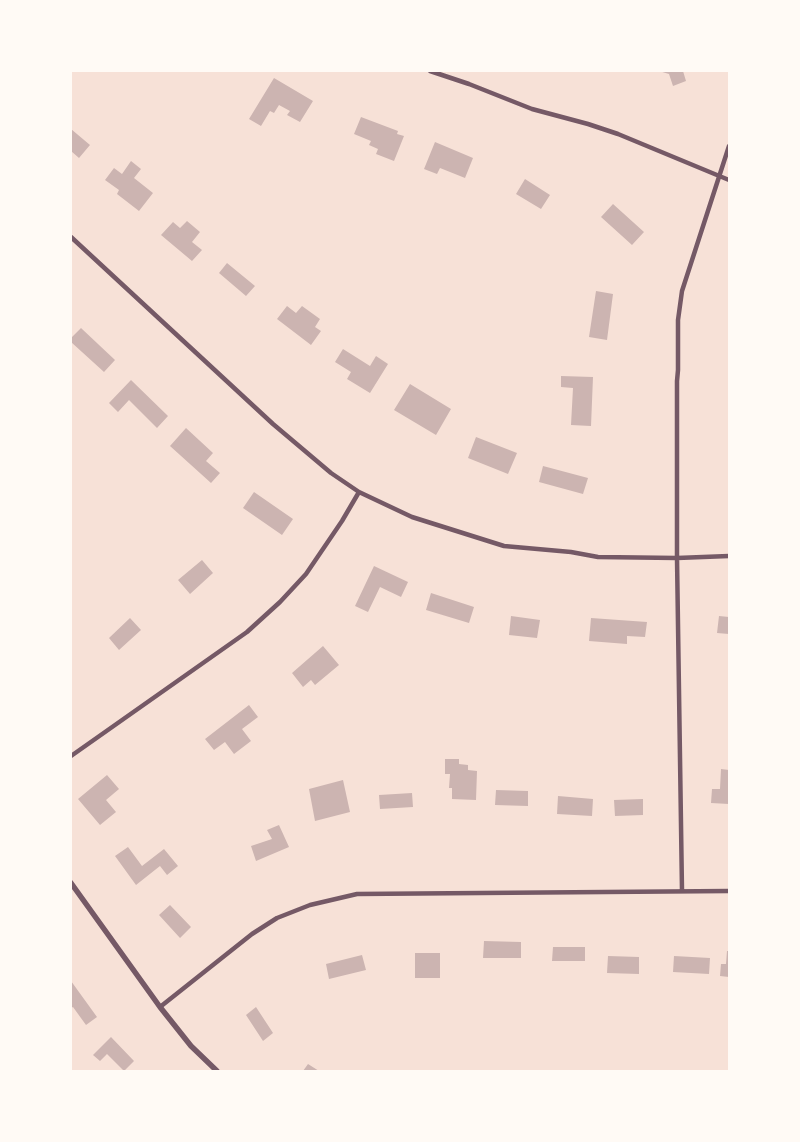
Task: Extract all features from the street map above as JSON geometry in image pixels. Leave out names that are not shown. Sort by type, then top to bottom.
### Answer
[{"type":"street","points":[[430,71],[532,109],[618,134],[729,180]]},
{"type":"street","points":[[682,891],[677,558],[678,320],[682,290],[729,146]]},
{"type":"street","points":[[71,237],[273,424],[331,473],[359,492],[412,517],[504,546],[571,552],[598,557],[677,558],[729,556]]},
{"type":"street","points":[[71,756],[247,632],[280,602],[306,574],[359,492]]},
{"type":"street","points":[[71,883],[160,1008],[191,1046],[217,1071]]},
{"type":"street","points":[[160,1008],[252,934],[277,918],[310,905],[357,894],[729,891]]},
{"type":"building","points":[[659,71],[683,71],[686,81],[673,86],[669,74]]},
{"type":"building","points":[[274,78],[313,101],[300,122],[287,115],[290,111],[279,105],[274,113],[270,111],[261,126],[249,119]]},
{"type":"building","points":[[361,117],[398,131],[397,134],[404,136],[394,161],[376,154],[378,149],[369,145],[371,141],[354,134]]},
{"type":"building","points":[[71,129],[90,145],[79,158],[71,151]]},
{"type":"building","points":[[435,142],[473,158],[465,178],[440,168],[437,174],[424,169]]},
{"type":"building","points":[[131,161],[141,169],[134,178],[153,193],[139,211],[117,194],[119,190],[105,180],[114,168],[122,174]]},
{"type":"building","points":[[525,179],[550,195],[541,209],[516,194]]},
{"type":"building","points":[[613,204],[644,232],[632,245],[601,217]]},
{"type":"building","points":[[187,221],[200,232],[192,242],[202,250],[192,261],[161,235],[173,222],[180,228]]},
{"type":"building","points":[[227,263],[255,286],[246,296],[219,273]]},
{"type":"building","points":[[596,291],[613,294],[607,340],[589,337]]},
{"type":"building","points":[[287,306],[296,313],[302,306],[320,319],[315,327],[321,331],[311,345],[277,319]]},
{"type":"building","points":[[81,328],[115,360],[104,372],[71,342],[71,338]]},
{"type":"building","points":[[343,349],[370,366],[376,356],[388,364],[370,393],[347,379],[351,372],[335,362]]},
{"type":"building","points":[[561,376],[593,377],[591,426],[571,425],[573,388],[561,387]]},
{"type":"building","points":[[131,380],[168,416],[157,428],[129,400],[118,412],[109,403]]},
{"type":"building","points":[[410,384],[451,409],[436,435],[394,410]]},
{"type":"building","points":[[186,428],[213,453],[206,461],[220,473],[211,483],[170,446]]},
{"type":"building","points":[[476,437],[517,453],[508,474],[468,458]]},
{"type":"building","points":[[543,466],[588,478],[583,494],[539,482]]},
{"type":"building","points":[[254,492],[293,519],[282,535],[243,508]]},
{"type":"building","points":[[202,560],[213,573],[190,594],[178,580]]},
{"type":"building","points":[[374,566],[408,582],[401,597],[380,587],[368,612],[355,606]]},
{"type":"building","points":[[431,593],[474,607],[469,623],[426,610]]},
{"type":"building","points":[[511,616],[540,620],[537,638],[509,635]]},
{"type":"building","points":[[719,616],[729,617],[729,634],[717,633]]},
{"type":"building","points":[[130,618],[141,630],[119,650],[109,638]]},
{"type":"building","points":[[591,618],[647,622],[645,637],[627,636],[627,644],[589,641]]},
{"type":"building","points":[[323,646],[339,665],[315,685],[311,680],[303,687],[292,673]]},
{"type":"building","points":[[249,705],[258,717],[242,729],[251,741],[234,754],[225,742],[214,750],[205,739]]},
{"type":"building","points":[[445,759],[459,759],[459,764],[468,765],[468,770],[477,771],[476,800],[452,799],[452,788],[449,788],[450,774],[445,774]]},
{"type":"building","points":[[721,769],[729,770],[729,804],[711,803],[712,789],[720,789]]},
{"type":"building","points":[[107,775],[119,789],[106,800],[116,812],[100,825],[78,799]]},
{"type":"building","points":[[343,780],[350,812],[315,821],[309,789]]},
{"type":"building","points":[[496,790],[528,791],[528,806],[495,805]]},
{"type":"building","points":[[412,793],[413,807],[380,809],[379,795]]},
{"type":"building","points":[[558,796],[593,799],[592,816],[557,814]]},
{"type":"building","points":[[643,799],[643,815],[615,816],[614,800]]},
{"type":"building","points":[[279,825],[289,847],[256,861],[251,846],[272,839],[267,830]]},
{"type":"building","points":[[128,847],[142,866],[164,849],[178,866],[167,875],[160,866],[136,885],[115,856]]},
{"type":"building","points":[[170,905],[191,927],[180,938],[159,915]]},
{"type":"building","points":[[484,941],[521,942],[521,958],[483,958]]},
{"type":"building","points":[[553,947],[585,947],[585,961],[552,961]]},
{"type":"building","points":[[727,951],[729,951],[729,977],[720,976],[721,964],[726,964]]},
{"type":"building","points":[[415,953],[440,953],[440,978],[415,978]]},
{"type":"building","points":[[362,955],[366,970],[329,979],[326,964]]},
{"type":"building","points":[[608,956],[639,957],[639,974],[607,973]]},
{"type":"building","points":[[674,956],[710,958],[709,974],[673,972]]},
{"type":"building","points":[[71,981],[97,1017],[86,1025],[73,1007],[71,1008]]},
{"type":"building","points":[[256,1007],[273,1033],[263,1041],[246,1015]]},
{"type":"building","points":[[111,1037],[134,1061],[124,1071],[107,1054],[100,1061],[93,1055]]},
{"type":"building","points":[[308,1064],[319,1071],[303,1071]]}]
